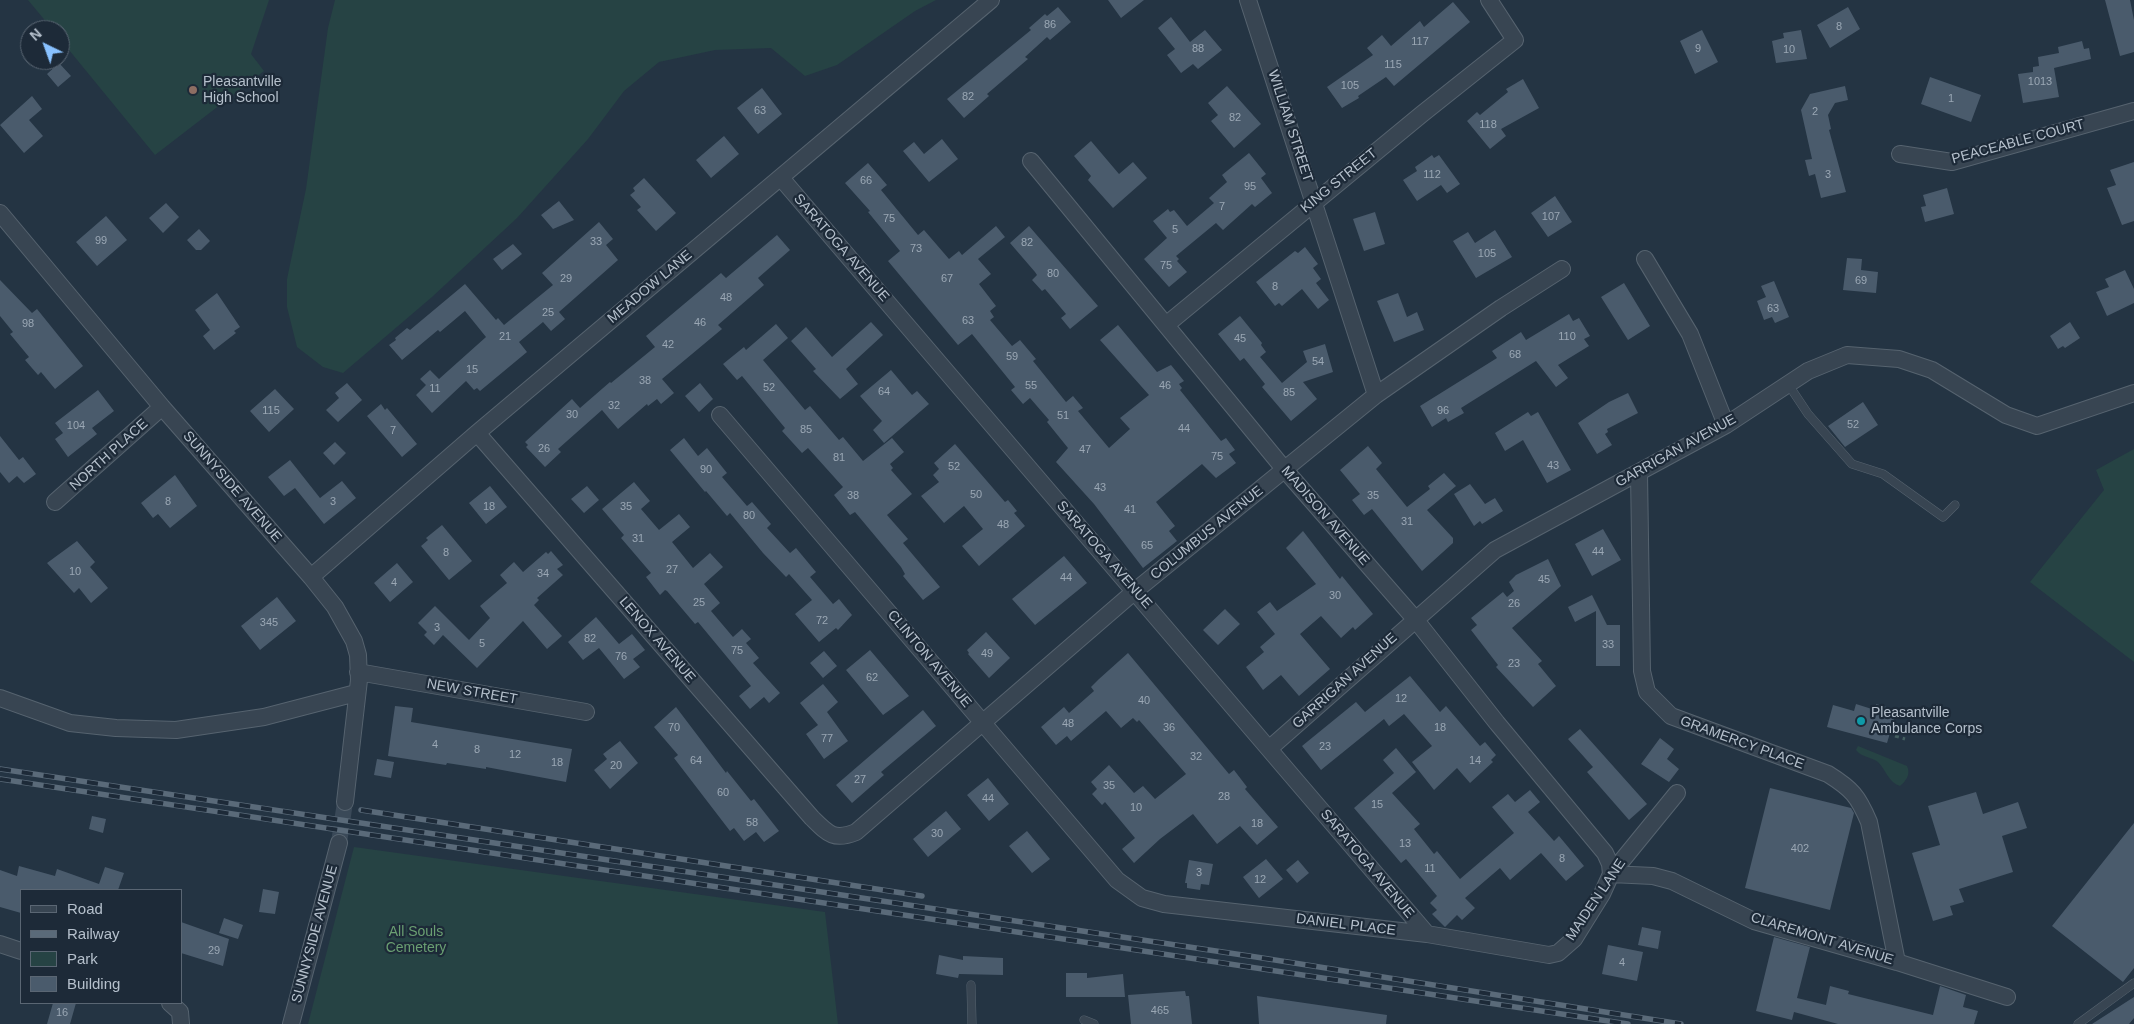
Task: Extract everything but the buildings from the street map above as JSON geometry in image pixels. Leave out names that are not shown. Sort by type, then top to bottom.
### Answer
[{"type":"street","name":"MEADOW LANE","points":[[311,576],[477,433],[991,0]]},
{"type":"street","name":"WILLIAM STREET","points":[[1248,0],[1376,395]]},
{"type":"street","name":"KING STREET","points":[[1166,325],[1515,40],[1489,0]]},
{"type":"street","name":"PEACEABLE COURT","points":[[1900,154],[1952,162],[2134,111]]},
{"type":"street","name":"MADISON AVENUE","points":[[1031,162],[1285,470],[1416,619],[1497,723],[1605,853],[1610,864],[1611,874]]},
{"type":"street","name":"SARATOGA AVENUE","points":[[781,178],[1270,748],[1426,934]]},
{"type":"street","name":"SUNNYSIDE AVENUE","points":[[0,213],[162,407],[311,576],[335,607],[354,641],[358,655],[345,802]]},
{"type":"street","points":[[1645,259],[1690,334],[1726,425]]},
{"type":"street","name":"COLUMBUS AVENUE","points":[[844,837],[856,832],[1135,591],[1376,395],[1501,308],[1562,269]]},
{"type":"street","name":"GARRIGAN AVENUE","points":[[1270,748],[1495,550],[1726,425],[1808,371],[1847,355],[1899,359],[1932,370],[2006,415],[2037,426],[2134,393]]},
{"type":"street","name":"NORTH PLACE","points":[[55,502],[162,407]]},
{"type":"street","name":"CLINTON AVENUE","points":[[720,415],[1117,880],[1142,898]]},
{"type":"street","name":"LENOX AVENUE","points":[[477,433],[812,818],[828,834],[844,837]]},
{"type":"street","name":"GRAMERCY PLACE","points":[[1639,473],[1642,671],[1647,692],[1671,716],[1828,774],[1849,787],[1860,800],[1869,822],[1897,962]]},
{"type":"street","name":"NEW STREET","points":[[358,672],[586,712]]},
{"type":"street","points":[[0,698],[70,723],[116,728],[176,730],[264,717],[356,693]]},
{"type":"street","name":"MAIDEN LANE","points":[[1549,956],[1558,953],[1574,939],[1602,894],[1611,874],[1677,793]]},
{"type":"street","name":"SUNNYSIDE AVENUE","points":[[290,1024],[339,843]]},
{"type":"street","name":"CLAREMONT AVENUE","points":[[1611,874],[1653,876],[1672,881],[1754,921],[1897,962],[2008,997]]},
{"type":"street","name":"DANIEL PLACE","points":[[1142,898],[1164,904],[1426,934],[1549,956]]},
{"type":"street","points":[[0,944],[20,951]]},
{"type":"lane","points":[[1788,384],[1808,414],[1852,464],[1883,474],[1943,517],[1955,505]]},
{"type":"lane","points":[[2078,1024],[2134,983]]},
{"type":"lane","points":[[971,985],[972,1024]]},
{"type":"lane","points":[[1084,1020],[1094,1024]]},
{"type":"path","points":[[1895,736],[1905,739]]},
{"type":"green space","points":[[28,0],[269,0],[251,54],[264,71],[155,155],[70,51],[70,20],[45,20]]},
{"type":"green space","points":[[335,0],[936,0],[915,11],[837,65],[805,76],[771,48],[715,50],[659,62],[624,91],[588,139],[517,218],[432,297],[343,373],[323,367],[297,347],[287,307],[287,279],[306,189],[328,28]]},
{"type":"green space","points":[[2134,449],[2134,662],[2030,582],[2104,490],[2096,470]]},
{"type":"green space","points":[[1858,746],[1907,766],[1908,775],[1906,780],[1900,786],[1896,784],[1878,762],[1863,756],[1856,750]]},
{"type":"green space","name":"All Souls Cemetery","points":[[354,847],[825,912],[838,1024],[308,1024]]},
{"type":"tunnel","points":[[339,843],[345,802]]},
{"type":"railway","points":[[0,769],[1256,957],[1681,1024]]},
{"type":"railway","points":[[0,779],[1628,1024]]},
{"type":"railway","points":[[361,810],[922,896]]},
{"type":"place","name":"Pleasantville High School","points":[[193,90]]},
{"type":"place","name":"Pleasantville Ambulance Corps","points":[[1861,721]]}]
